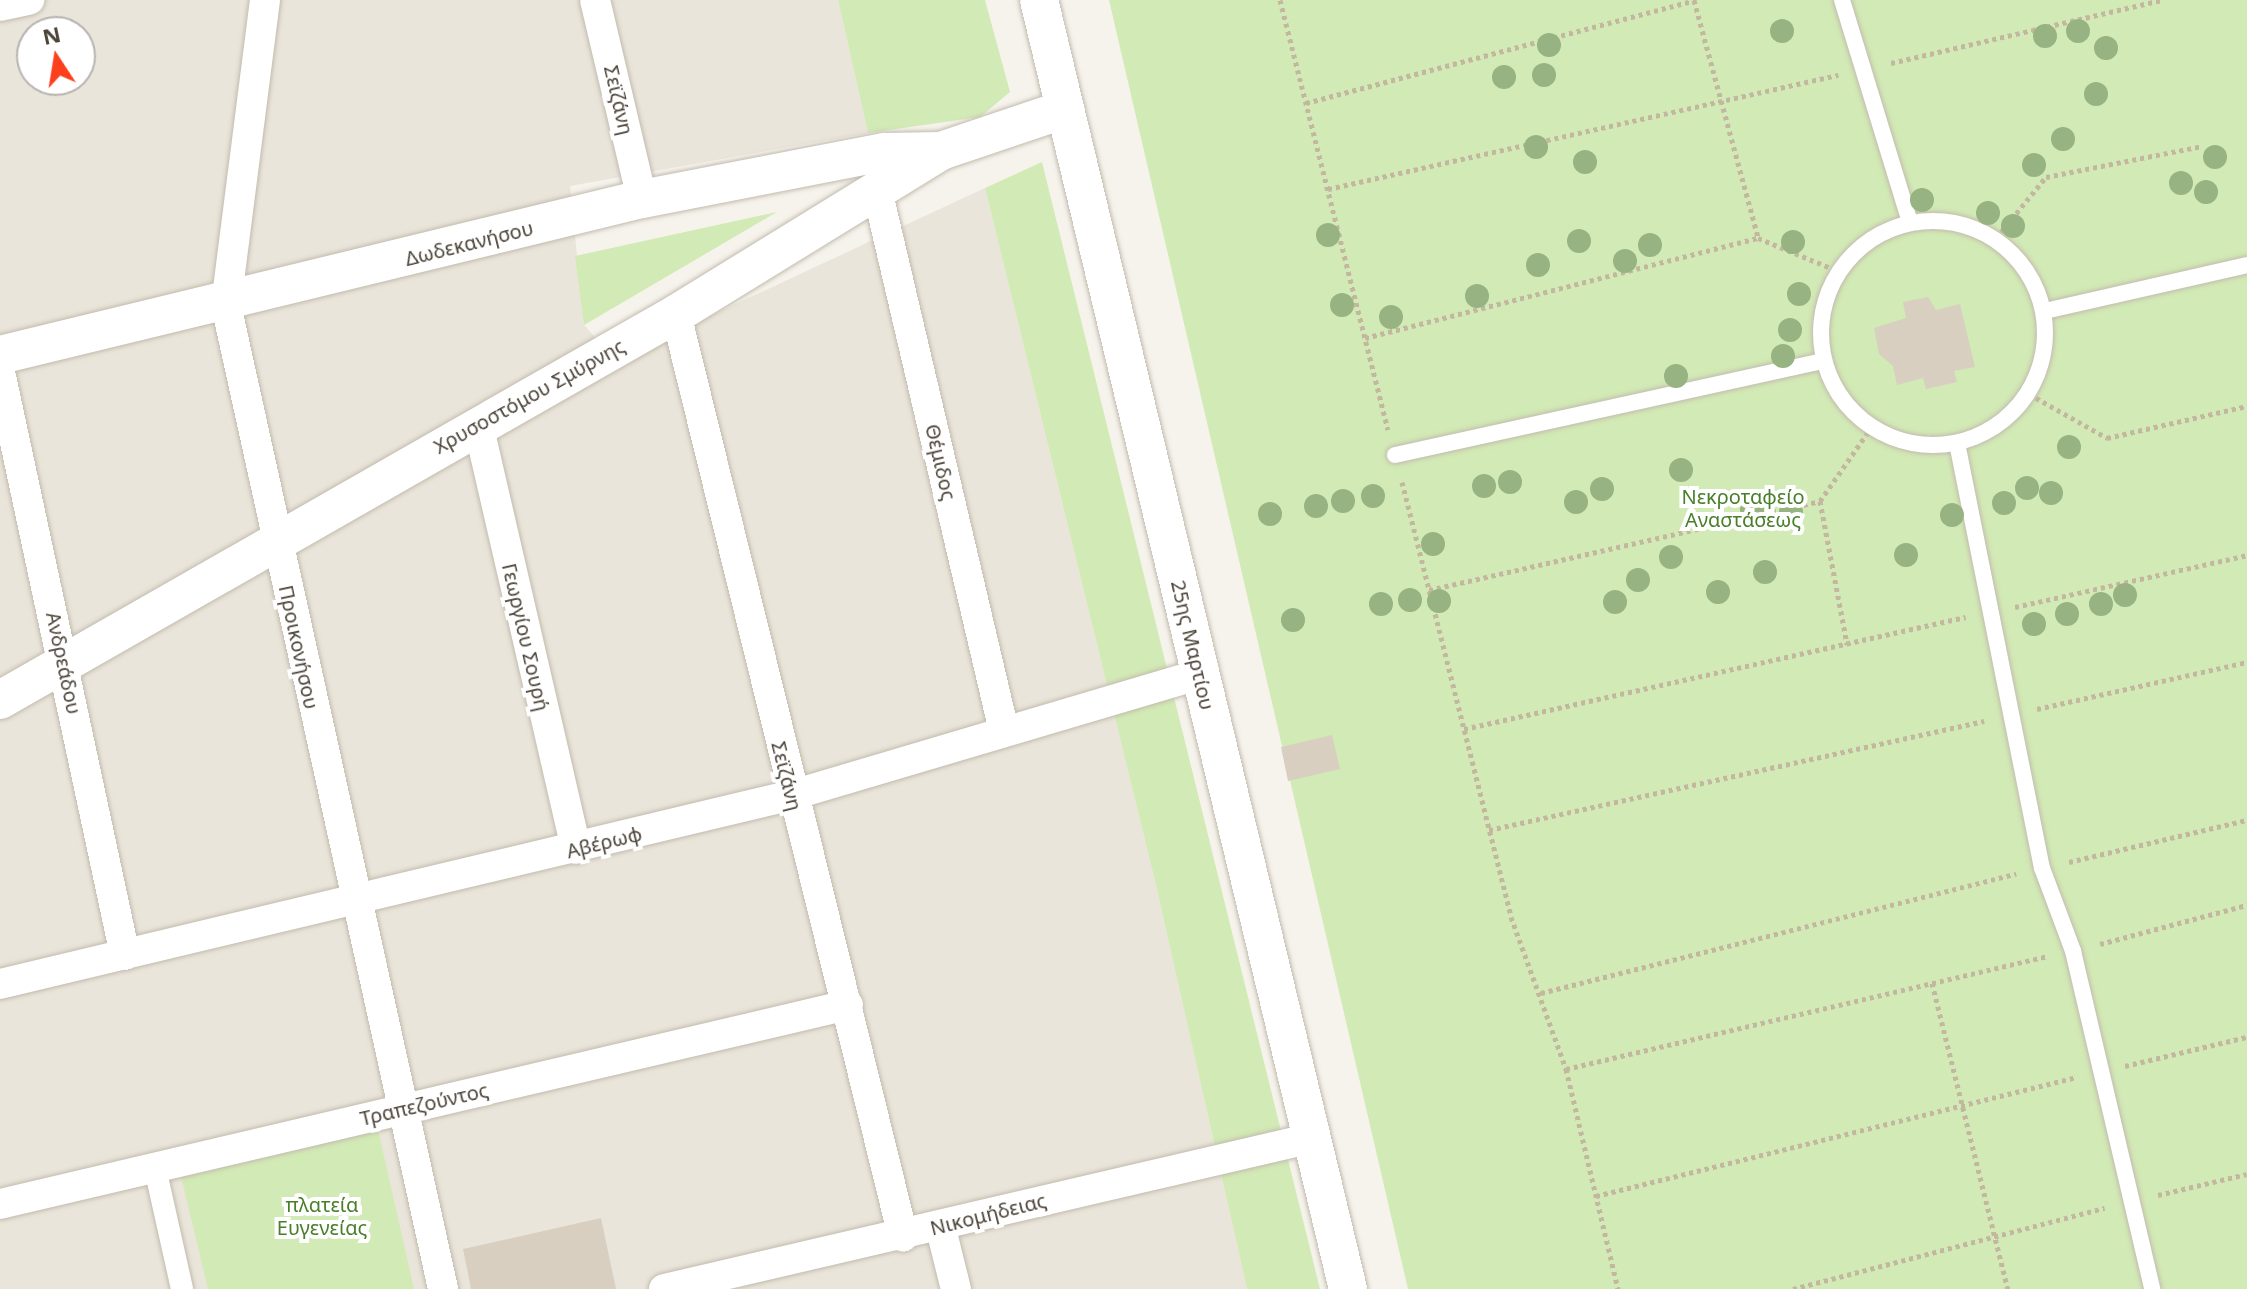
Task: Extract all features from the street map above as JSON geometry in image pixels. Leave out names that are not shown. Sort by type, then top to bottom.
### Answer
[{"type":"street","points":[[0,6],[29,0]]},
{"type":"street","name":"Προικονήσου","points":[[265,0],[226,305],[353,897],[443,1289]]},
{"type":"street","name":"Σεϊζάνη","points":[[595,0],[642,199]]},
{"type":"street","name":"25ης Μαρτίου","points":[[1039,0],[1348,1289]]},
{"type":"street","name":"Χρυσοστόμου Σμύρνης","points":[[0,700],[478,424],[676,314],[878,194],[941,151],[1065,109]]},
{"type":"street","name":"Δωδεκανήσου","points":[[0,355],[226,305],[642,199],[884,152],[941,151]]},
{"type":"street","name":"Θέμιδος","points":[[878,194],[1004,731]]},
{"type":"street","name":"Σεϊζάνη","points":[[676,314],[903,1236]]},
{"type":"street","name":"Ανδρεάδου","points":[[0,372],[125,955]]},
{"type":"street","name":"Γεωργίου Σουρή","points":[[478,424],[576,849]]},
{"type":"street","name":"Αβέρωφ","points":[[0,984],[353,897],[576,849],[792,795],[1200,674]]},
{"type":"street","name":"Τραπεζούντος","points":[[0,1204],[848,1005]]},
{"type":"street","name":"Νικομήδειας","points":[[664,1289],[903,1236],[1312,1138]]},
{"type":"street","points":[[155,1168],[182,1289]]},
{"type":"street","points":[[940,1225],[956,1289]]},
{"type":"lane","points":[[1842,0],[1910,222]]},
{"type":"lane","points":[[1954,221],[1996,238],[2027,268],[2045,311],[2045,353],[2029,394],[1998,426],[1957,443],[1912,444],[1871,428],[1839,397],[1823,361],[1821,312],[1838,271],[1869,239],[1910,222],[1954,221]]},
{"type":"lane","points":[[2045,311],[2247,265]]},
{"type":"lane","points":[[1395,455],[1823,361]]},
{"type":"lane","points":[[1957,443],[2042,868],[2073,951],[2152,1289]]},
{"type":"path","points":[[1280,0],[1511,917],[1566,1069],[1618,1289]]},
{"type":"path","points":[[1306,103],[1695,0],[1758,238]]},
{"type":"path","points":[[1328,189],[2162,0]]},
{"type":"path","points":[[1996,238],[2046,177],[2202,146]]},
{"type":"path","points":[[1365,338],[1758,238],[1838,271]]},
{"type":"path","points":[[2029,394],[2107,438],[2247,406]]},
{"type":"path","points":[[1429,590],[1820,501],[1871,428]]},
{"type":"path","points":[[1820,501],[1847,644]]},
{"type":"path","points":[[1464,729],[2247,555]]},
{"type":"path","points":[[1489,830],[2247,662]]},
{"type":"path","points":[[1541,993],[2247,820]]},
{"type":"path","points":[[1566,1069],[2073,951],[2247,905]]},
{"type":"path","points":[[1932,983],[2008,1289]]},
{"type":"path","points":[[1596,1196],[2247,1037]]},
{"type":"path","points":[[1793,1289],[2247,1174]]},
{"type":"shaded area","points":[[0,0],[838,0],[868,133],[570,186],[584,325],[615,360],[985,188],[1155,881],[1247,1289],[0,1289]]},
{"type":"green space","points":[[838,0],[985,0],[1010,92],[980,117],[868,133]]},
{"type":"green space","name":"Νεκροταφείο Αναστάσεως","points":[[1109,0],[2247,0],[2247,1289],[1408,1289]]},
{"type":"green space","points":[[1042,162],[1320,1289],[1247,1289],[1155,881],[985,188]]},
{"type":"green space","points":[[777,212],[584,325],[575,256]]},
{"type":"green space","name":"πλατεία Ευγενείας","points":[[377,1125],[414,1289],[208,1289],[181,1176]]},
{"type":"building","points":[[1928,297],[1936,310],[1960,304],[1975,367],[1954,371],[1957,382],[1926,389],[1923,378],[1897,385],[1893,366],[1879,354],[1874,328],[1906,318],[1903,302]]},
{"type":"building","points":[[1332,735],[1340,769],[1288,781],[1281,747]]},
{"type":"building","points":[[601,1218],[616,1289],[471,1289],[463,1249]]}]
